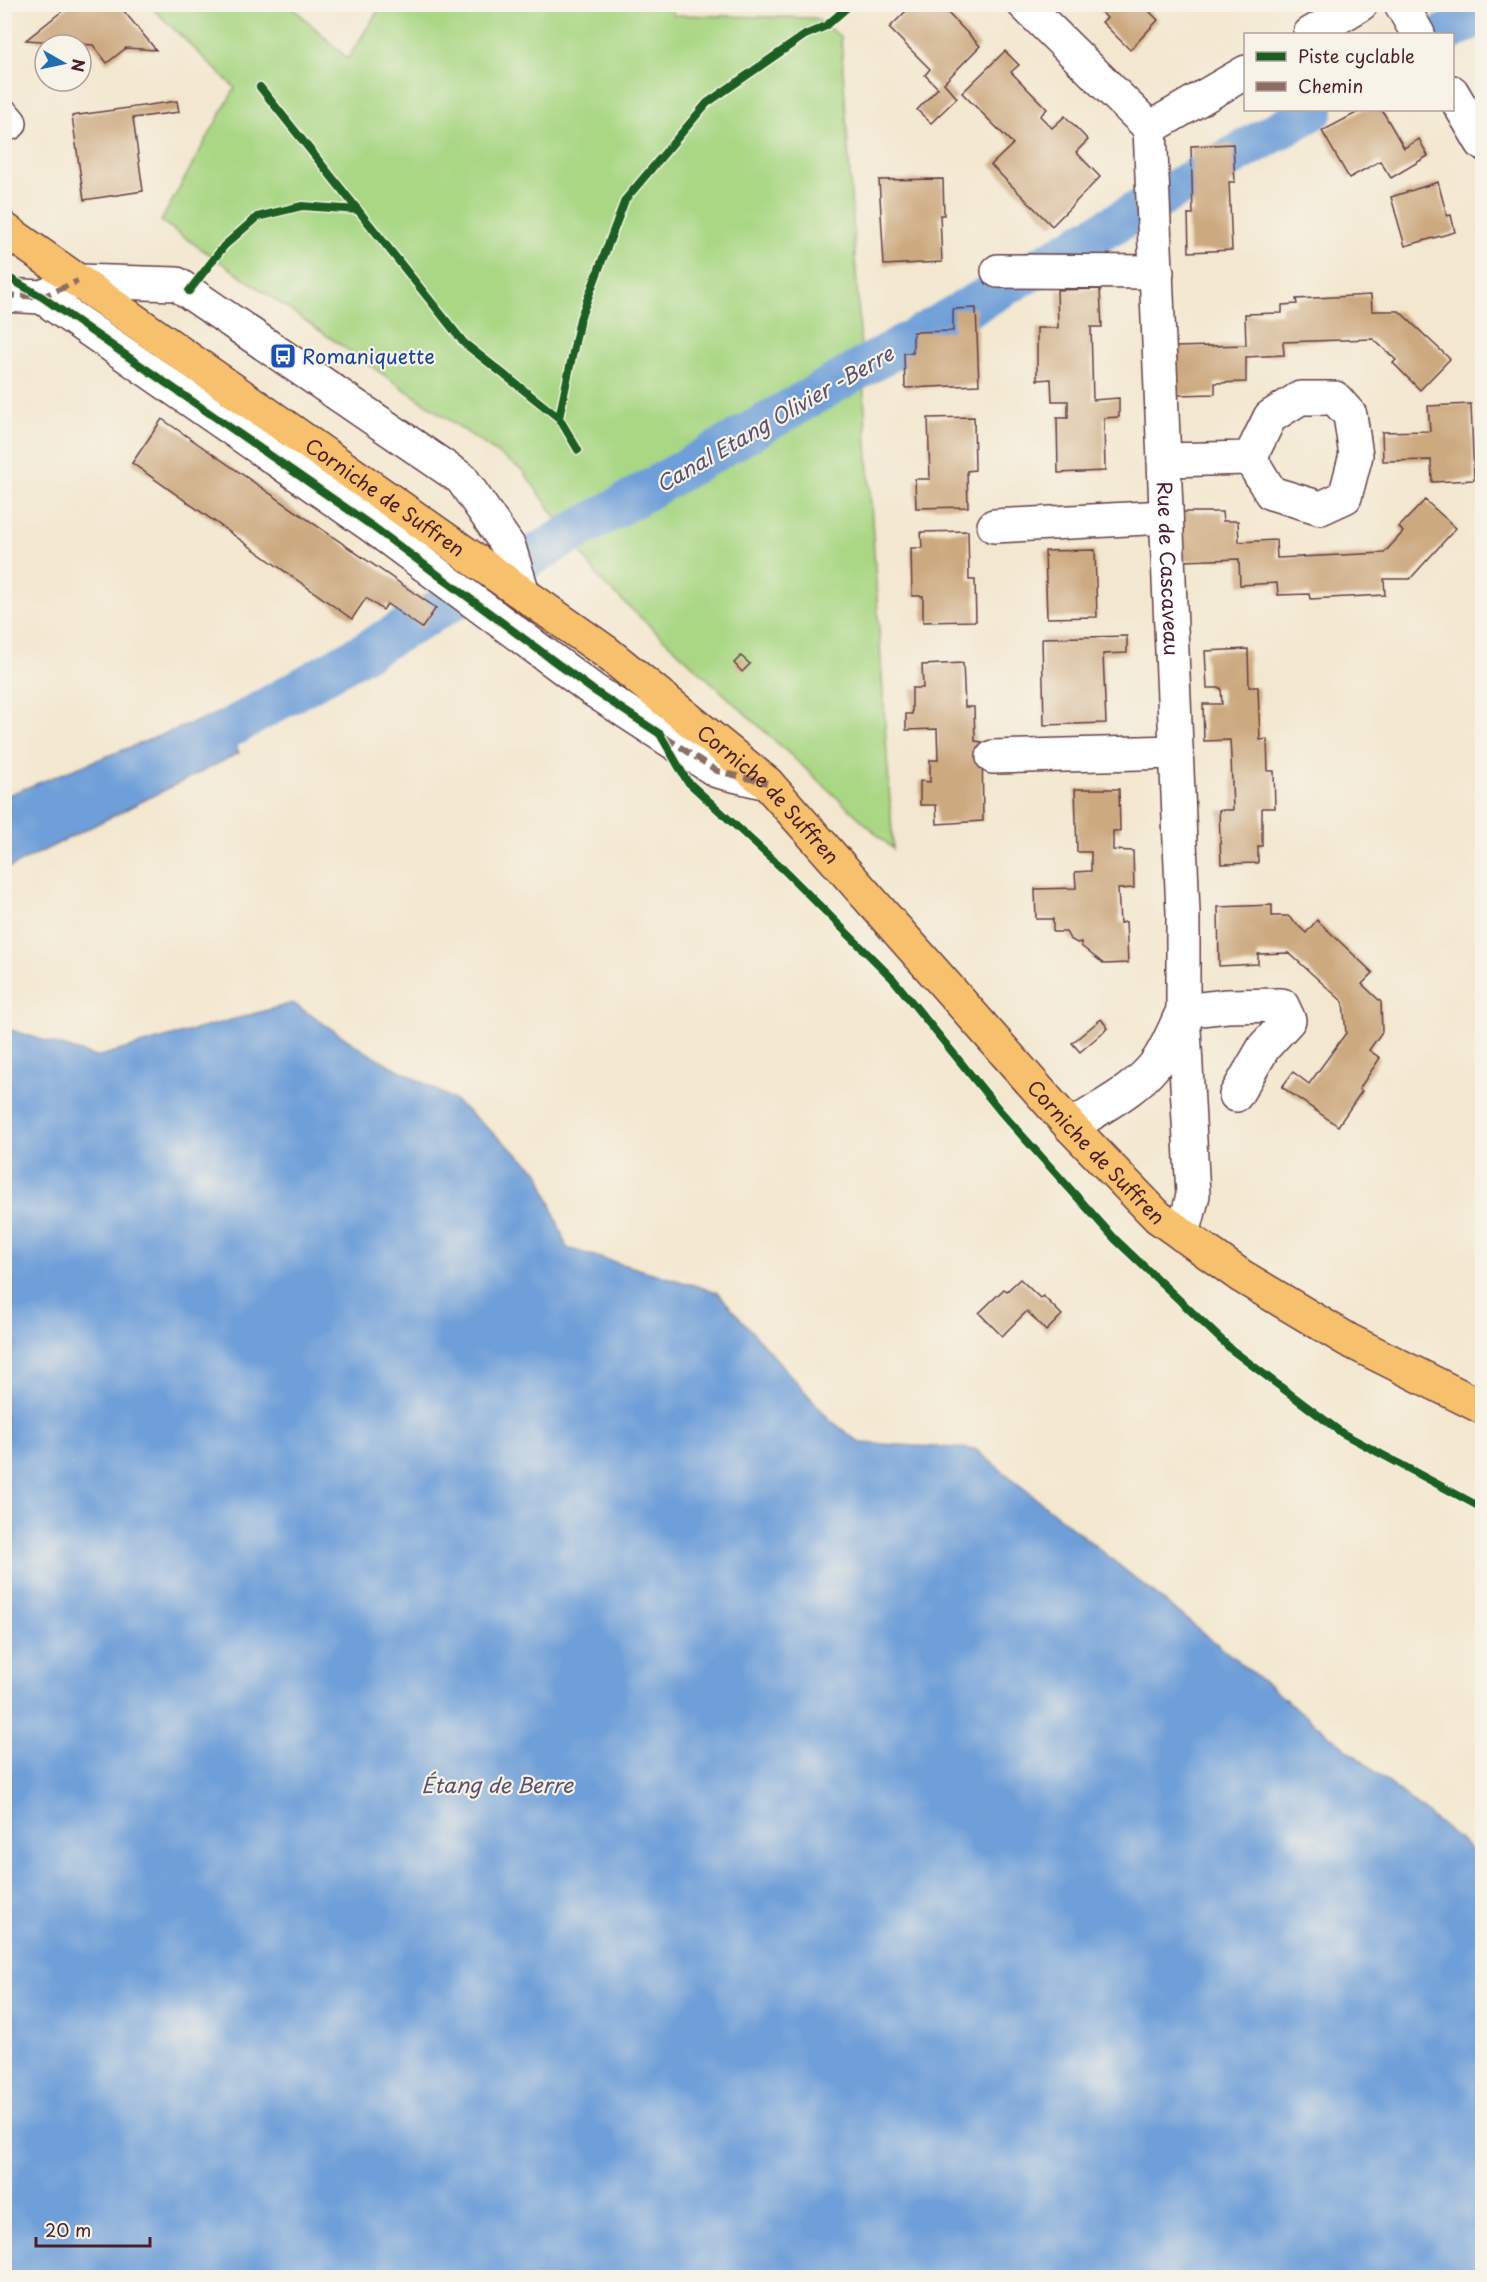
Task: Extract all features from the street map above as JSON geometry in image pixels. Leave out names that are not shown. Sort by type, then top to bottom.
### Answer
[{"type":"main road","name":"Corniche de Suffren","points":[[4,229],[606,652],[767,783],[1071,1127],[1158,1217],[1241,1276],[1348,1340],[1482,1407]]},
{"type":"street","points":[[1024,4],[1150,128],[1244,73]]},
{"type":"street","points":[[1312,33],[1361,4]]},
{"type":"street","points":[[1401,4],[1418,33]]},
{"type":"street","points":[[1454,95],[1482,143]]},
{"type":"street","name":"Rue de Cascaveau","points":[[1150,128],[1183,913],[1183,1011],[1193,1195],[1183,1235]]},
{"type":"street","points":[[998,271],[1156,272]]},
{"type":"street","points":[[4,295],[42,297],[78,281],[177,284],[462,479],[509,547],[523,593]]},
{"type":"street","points":[[42,297],[372,526],[593,690],[717,771],[767,783]]},
{"type":"street","points":[[1164,459],[1250,458]]},
{"type":"street","points":[[994,526],[1166,517]]},
{"type":"street","points":[[993,756],[1176,752]]},
{"type":"street","points":[[1183,1011],[1227,1006],[1282,1005],[1289,1020],[1264,1047],[1236,1095]]},
{"type":"street","name":"Rue de Cascaveau","points":[[1071,1127],[1130,1090],[1155,1065],[1183,1011]]},
{"type":"green space","points":[[382,4],[672,5],[673,15],[815,18],[841,37],[893,849],[602,582],[523,471],[161,221],[235,88],[149,5],[290,5],[348,59]]},
{"type":"water","points":[[223,711],[239,753],[5,870],[5,796]]},
{"type":"water","name":"Étang de Berre","points":[[293,1003],[366,1052],[453,1099],[539,1172],[567,1248],[717,1292],[829,1419],[860,1443],[975,1449],[1482,1858],[1482,2277],[5,2277],[5,1028],[96,1057]]},
{"type":"building","points":[[71,4],[118,4],[156,50],[126,48],[107,63],[93,45],[93,33],[35,33]]},
{"type":"building","points":[[913,4],[939,4],[980,46],[944,83],[957,98],[931,123],[917,110],[938,88],[925,75],[930,69],[889,28]]},
{"type":"building","points":[[1094,4],[1142,4],[1158,20],[1130,50],[1102,22],[1107,18]]},
{"type":"building","points":[[1005,51],[1019,65],[1011,72],[1047,109],[1040,116],[1052,128],[1065,116],[1088,140],[1076,152],[1100,177],[1052,226],[991,165],[1013,144],[962,93]]},
{"type":"building","points":[[177,101],[179,112],[133,118],[143,191],[84,200],[72,116]]},
{"type":"building","points":[[1360,111],[1383,111],[1404,148],[1419,139],[1428,156],[1391,178],[1380,161],[1349,178],[1322,131]]},
{"type":"building","points":[[1233,144],[1235,182],[1229,182],[1232,250],[1189,252],[1188,214],[1193,214],[1191,146]]},
{"type":"building","points":[[943,179],[944,215],[940,215],[942,262],[884,265],[879,180]]},
{"type":"building","points":[[1438,182],[1447,216],[1451,215],[1455,232],[1405,246],[1391,197]]},
{"type":"building","points":[[1100,289],[1102,327],[1091,327],[1093,400],[1119,398],[1119,417],[1104,418],[1105,471],[1058,473],[1057,418],[1068,418],[1068,401],[1052,401],[1051,379],[1037,380],[1037,328],[1058,328],[1057,290]]},
{"type":"building","points":[[1371,295],[1372,311],[1399,311],[1450,359],[1420,390],[1393,363],[1396,360],[1373,339],[1283,342],[1284,355],[1246,357],[1246,382],[1215,383],[1215,394],[1178,395],[1176,347],[1246,345],[1245,314],[1282,313],[1282,305],[1297,304],[1296,299]]},
{"type":"building","points":[[976,308],[979,385],[905,388],[904,353],[913,353],[913,332],[953,331],[953,309]]},
{"type":"building","points":[[1471,404],[1474,480],[1432,482],[1431,460],[1383,461],[1382,432],[1430,431],[1428,406]]},
{"type":"building","points":[[974,417],[975,470],[967,471],[968,507],[916,508],[915,479],[930,479],[928,418]]},
{"type":"building","points":[[162,419],[436,608],[422,628],[387,604],[383,610],[366,598],[352,619],[132,463]]},
{"type":"building","points":[[1425,500],[1456,528],[1410,579],[1384,579],[1385,595],[1310,599],[1309,594],[1278,595],[1277,583],[1240,585],[1239,559],[1184,561],[1182,512],[1222,512],[1223,521],[1238,521],[1239,542],[1276,540],[1277,558],[1384,553],[1403,532],[1399,527]]},
{"type":"building","points":[[968,531],[969,580],[975,580],[976,621],[923,622],[923,596],[912,596],[911,548],[922,548],[921,532]]},
{"type":"building","points":[[1095,550],[1097,617],[1047,618],[1045,551]]},
{"type":"building","points":[[1127,636],[1127,653],[1103,654],[1106,723],[1044,725],[1042,638]]},
{"type":"building","points":[[1248,649],[1249,687],[1258,687],[1260,740],[1267,739],[1268,771],[1274,771],[1275,808],[1262,808],[1262,846],[1258,846],[1258,863],[1221,864],[1219,810],[1233,810],[1230,740],[1204,741],[1203,704],[1222,704],[1221,688],[1207,688],[1205,651]]},
{"type":"building","points":[[741,656],[750,664],[742,672],[734,663]]},
{"type":"building","points":[[963,663],[965,707],[974,707],[975,741],[982,742],[983,821],[937,824],[936,805],[920,805],[920,781],[930,782],[930,760],[938,760],[937,729],[906,730],[906,714],[912,714],[912,688],[923,688],[922,665]]},
{"type":"building","points":[[1075,789],[1119,789],[1120,831],[1113,831],[1113,850],[1133,851],[1134,888],[1118,889],[1120,923],[1126,922],[1128,963],[1104,964],[1081,946],[1081,942],[1077,943],[1070,939],[1066,932],[1053,932],[1053,919],[1036,919],[1035,889],[1076,888],[1075,872],[1091,871],[1091,852],[1077,852]]},
{"type":"building","points":[[1272,905],[1272,916],[1288,916],[1306,933],[1317,920],[1373,973],[1362,984],[1381,1002],[1382,1032],[1369,1050],[1380,1058],[1359,1089],[1362,1091],[1338,1126],[1282,1087],[1293,1072],[1309,1084],[1346,1033],[1343,1002],[1289,953],[1258,954],[1258,964],[1219,966],[1218,907]]},
{"type":"building","points":[[1101,1019],[1108,1028],[1080,1052],[1072,1043]]},
{"type":"building","points":[[1020,1279],[1040,1298],[1043,1296],[1062,1315],[1046,1331],[1027,1311],[1002,1336],[979,1313],[1004,1289],[1007,1291]]},
{"type":"waterway","name":"Canal Etang Olivier -Berre","points":[[1447,33],[1482,13]]},
{"type":"waterway","name":"Canal Etang Olivier -Berre","points":[[234,726],[1312,111]]},
{"type":"marked path","points":[[4,295],[42,297],[78,281]]},
{"type":"marked path","points":[[665,737],[717,771],[767,783]]},
{"type":"cycle path","points":[[578,450],[559,418],[580,319],[625,200],[707,103],[805,35],[826,26],[851,4]]},
{"type":"cycle path","points":[[260,87],[464,343],[559,418]]},
{"type":"cycle path","points":[[189,291],[224,246],[257,217],[302,206],[358,210]]},
{"type":"cycle path","points":[[4,275],[42,297],[372,526],[593,690],[660,734],[687,781],[784,870],[893,979],[1001,1112],[1115,1239],[1232,1350],[1342,1433],[1482,1508]]},
{"type":"place","name":"Romaniquette","points":[[283,356]]}]
